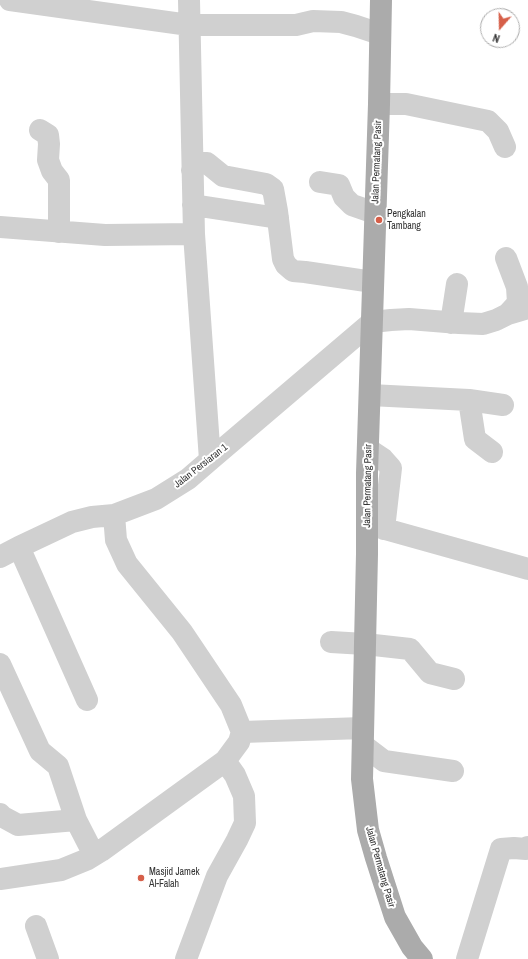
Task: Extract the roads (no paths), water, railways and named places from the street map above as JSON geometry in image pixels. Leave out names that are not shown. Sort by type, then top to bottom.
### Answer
[{"type":"main road","name":"Jalan Permatang Pasir","points":[[381,0],[368,449],[376,526],[365,644],[362,779],[368,830],[395,917],[412,947],[422,959]]},
{"type":"street","points":[[10,0],[189,25],[296,25],[313,22],[341,22],[380,34]]},
{"type":"street","points":[[189,0],[194,234],[210,460]]},
{"type":"street","points":[[379,104],[406,104],[488,121],[498,131],[505,147]]},
{"type":"street","points":[[40,130],[48,135],[48,160],[52,171],[59,180],[59,232]]},
{"type":"street","points":[[192,170],[198,163],[207,163],[223,176],[266,184],[273,189],[283,258],[286,265],[292,271],[373,282]]},
{"type":"street","points":[[320,182],[339,186],[344,197],[352,204],[375,213]]},
{"type":"street","points":[[193,206],[278,218]]},
{"type":"street","points":[[0,227],[105,235],[194,234]]},
{"type":"street","points":[[372,322],[410,319],[483,324],[518,311],[517,287],[506,258]]},
{"type":"street","points":[[451,323],[457,284]]},
{"type":"street","name":"Jalan Persiaran 1","points":[[9,552],[72,522],[92,517],[114,515],[156,499],[188,479],[372,322]]},
{"type":"street","points":[[370,395],[469,400],[504,405]]},
{"type":"street","points":[[469,400],[475,439],[492,452]]},
{"type":"street","points":[[0,879],[61,870],[88,859],[225,761],[239,742],[242,732],[231,705],[182,632],[127,564],[116,540],[114,515]]},
{"type":"street","points":[[376,526],[528,569]]},
{"type":"street","points":[[9,552],[87,700]]},
{"type":"street","points":[[331,642],[410,649],[430,673],[454,679]]},
{"type":"street","points":[[0,664],[40,752],[58,766],[76,820],[94,855]]},
{"type":"street","points":[[242,732],[363,737],[384,761],[453,771]]},
{"type":"street","points":[[186,959],[217,876],[238,840],[244,823],[244,796],[235,775],[225,761]]},
{"type":"street","points":[[0,814],[18,826],[76,820]]},
{"type":"street","points":[[467,959],[501,849],[526,849],[528,847]]},
{"type":"street","points":[[36,926],[48,959]]},
{"type":"place","name":"Pengkalan Tambang","points":[[379,220]]},
{"type":"place","name":"Masjid Jamek Al-Falah","points":[[141,878]]}]
